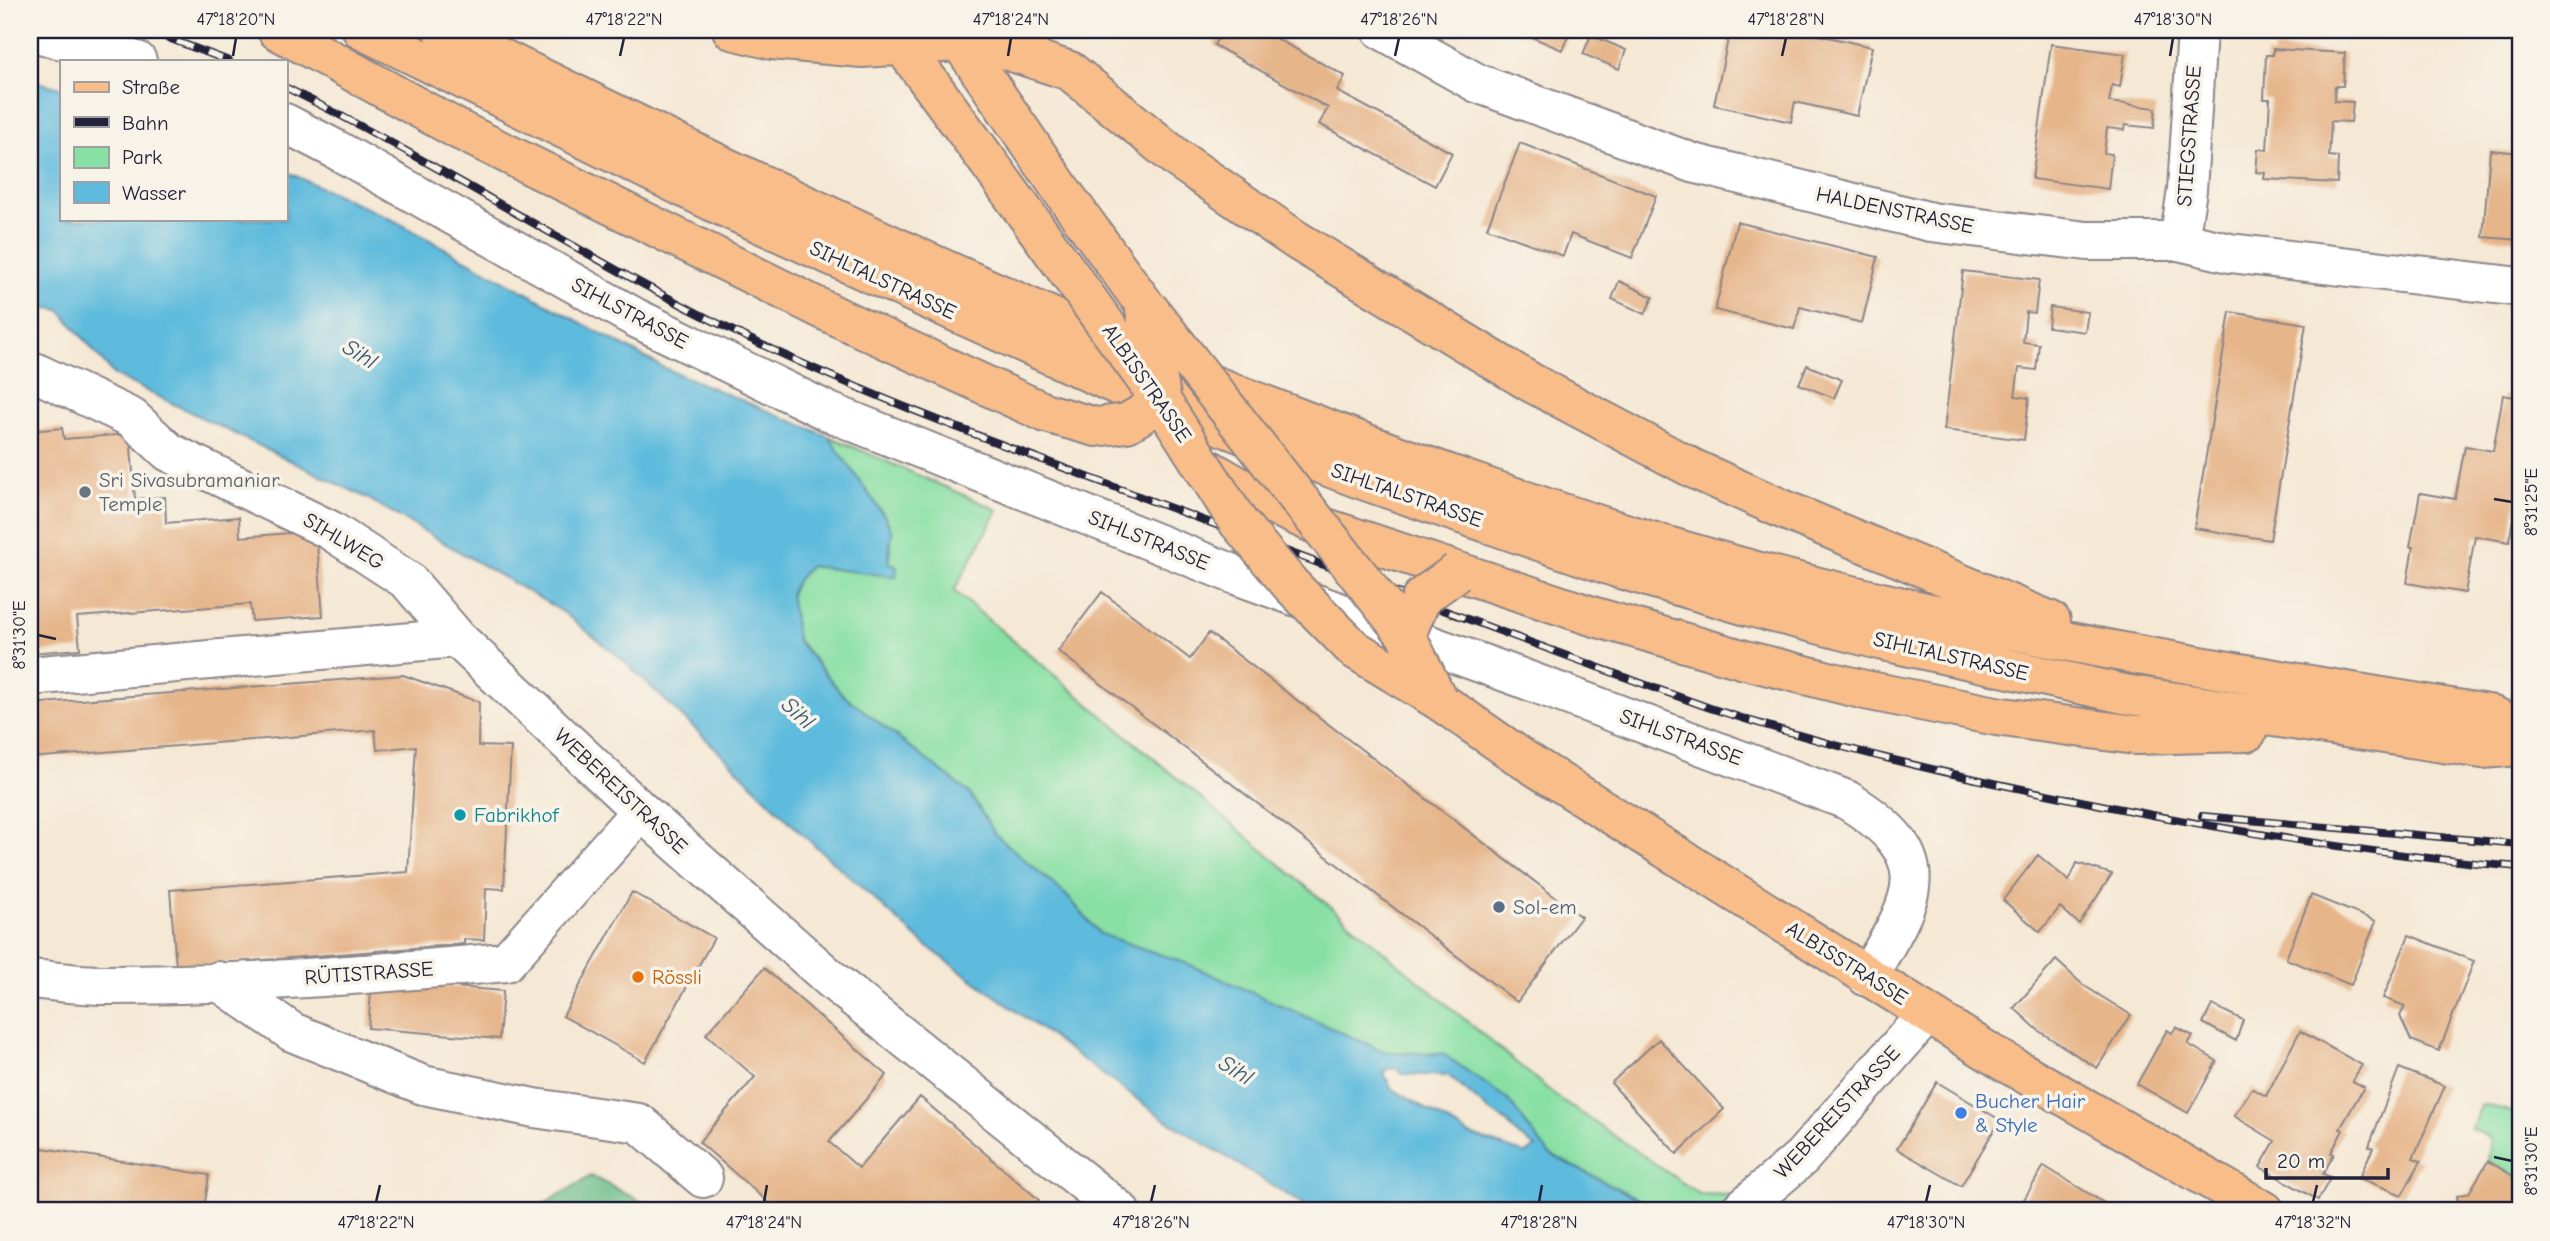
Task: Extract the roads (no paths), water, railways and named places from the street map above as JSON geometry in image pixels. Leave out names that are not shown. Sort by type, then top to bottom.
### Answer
[{"type":"main road","points":[[277,30],[459,130],[844,320],[1046,413],[1096,427],[1127,423],[1162,402],[1144,304]]},
{"type":"main road","name":"SIHLTALSTRASSE","points":[[362,30],[713,202],[1130,391],[1357,478],[1617,568],[1871,638],[2124,694],[2482,749],[2520,746]]},
{"type":"main road","name":"SIHLTALSTRASSE","points":[[443,30],[727,168],[1127,351],[1370,446],[1626,534],[1759,572],[1895,606],[2133,656],[2488,714],[2520,727]]},
{"type":"main road","points":[[732,30],[772,40],[862,48],[897,37],[956,36],[1069,71],[1178,159],[1296,240],[1530,382],[1696,470],[2133,656]]},
{"type":"main road","name":"ALBISSTRASSE","points":[[956,36],[1062,191],[1144,304],[1406,635],[1438,700]]},
{"type":"main road","name":"ALBISSTRASSE","points":[[897,37],[1162,402],[1238,522],[1291,585],[1354,649],[1438,700],[1523,759],[1677,857],[2003,1061],[2265,1211]]},
{"type":"main road","points":[[1205,467],[1266,502],[1317,525],[1645,632],[1865,690],[1996,716],[2135,735],[2340,729]]},
{"type":"main road","points":[[1406,635],[1422,597],[1457,572]]},
{"type":"street","name":"HALDENSTRASSE","points":[[1382,30],[1477,83],[1693,163],[1931,222],[2087,241],[2179,242],[2230,253],[2520,287]]},
{"type":"street","name":"STIEGSTRASSE","points":[[2179,242],[2187,190],[2197,30]]},
{"type":"street","points":[[30,31],[133,60]]},
{"type":"street","name":"SIHLSTRASSE","points":[[287,124],[636,318],[829,412],[1236,575],[1847,800],[1873,816],[1891,832],[1906,855],[1912,878],[1907,902],[1867,976]]},
{"type":"street","name":"SIHLWEG","points":[[30,370],[132,418],[169,452],[330,530],[408,581],[457,638]]},
{"type":"street","points":[[30,676],[457,638]]},
{"type":"street","name":"WEBEREISTRASSE","points":[[457,638],[641,811],[831,980],[1120,1211]]},
{"type":"street","name":"RÜTISTRASSE","points":[[30,979],[103,985],[218,981],[383,973],[506,962],[641,811]]},
{"type":"street","points":[[218,981],[292,1032],[423,1085],[534,1108],[639,1124],[703,1178]]},
{"type":"street","name":"WEBEREISTRASSE","points":[[1741,1209],[1802,1157],[1927,1014]]},
{"type":"water","name":"Sihl","points":[[30,80],[60,88],[60,220],[287,220],[287,172],[395,221],[662,367],[828,436],[885,517],[892,532],[888,562],[897,566],[896,577],[810,566],[798,579],[790,594],[797,640],[842,694],[969,793],[996,835],[1067,896],[1100,934],[1188,964],[1385,1052],[1443,1054],[1507,1099],[1549,1154],[1662,1211],[1314,1211],[1160,1116],[924,944],[801,833],[623,660],[563,612],[367,498],[114,375],[60,310],[30,305]],"holes":[[[1396,1068],[1402,1074],[1449,1076],[1487,1109],[1507,1122],[1519,1136],[1536,1147],[1525,1154],[1470,1135],[1391,1088],[1384,1073],[1388,1069]]]},
{"type":"railway","points":[[147,30],[226,60]]},
{"type":"railway","points":[[287,88],[401,148],[629,277],[797,361],[1003,445],[1710,708],[1904,762],[2101,805],[2309,842],[2520,867]]},
{"type":"railway","points":[[2202,816],[2520,844]]},
{"type":"place","name":"Sri Sivasubramaniar Temple","points":[[85,492]]},
{"type":"place","name":"Fabrikhof","points":[[460,815]]},
{"type":"place","name":"Sol-em","points":[[1499,907]]},
{"type":"place","name":"Rössli","points":[[638,977]]},
{"type":"place","name":"Bucher Hair & Style","points":[[1961,1113]]}]
